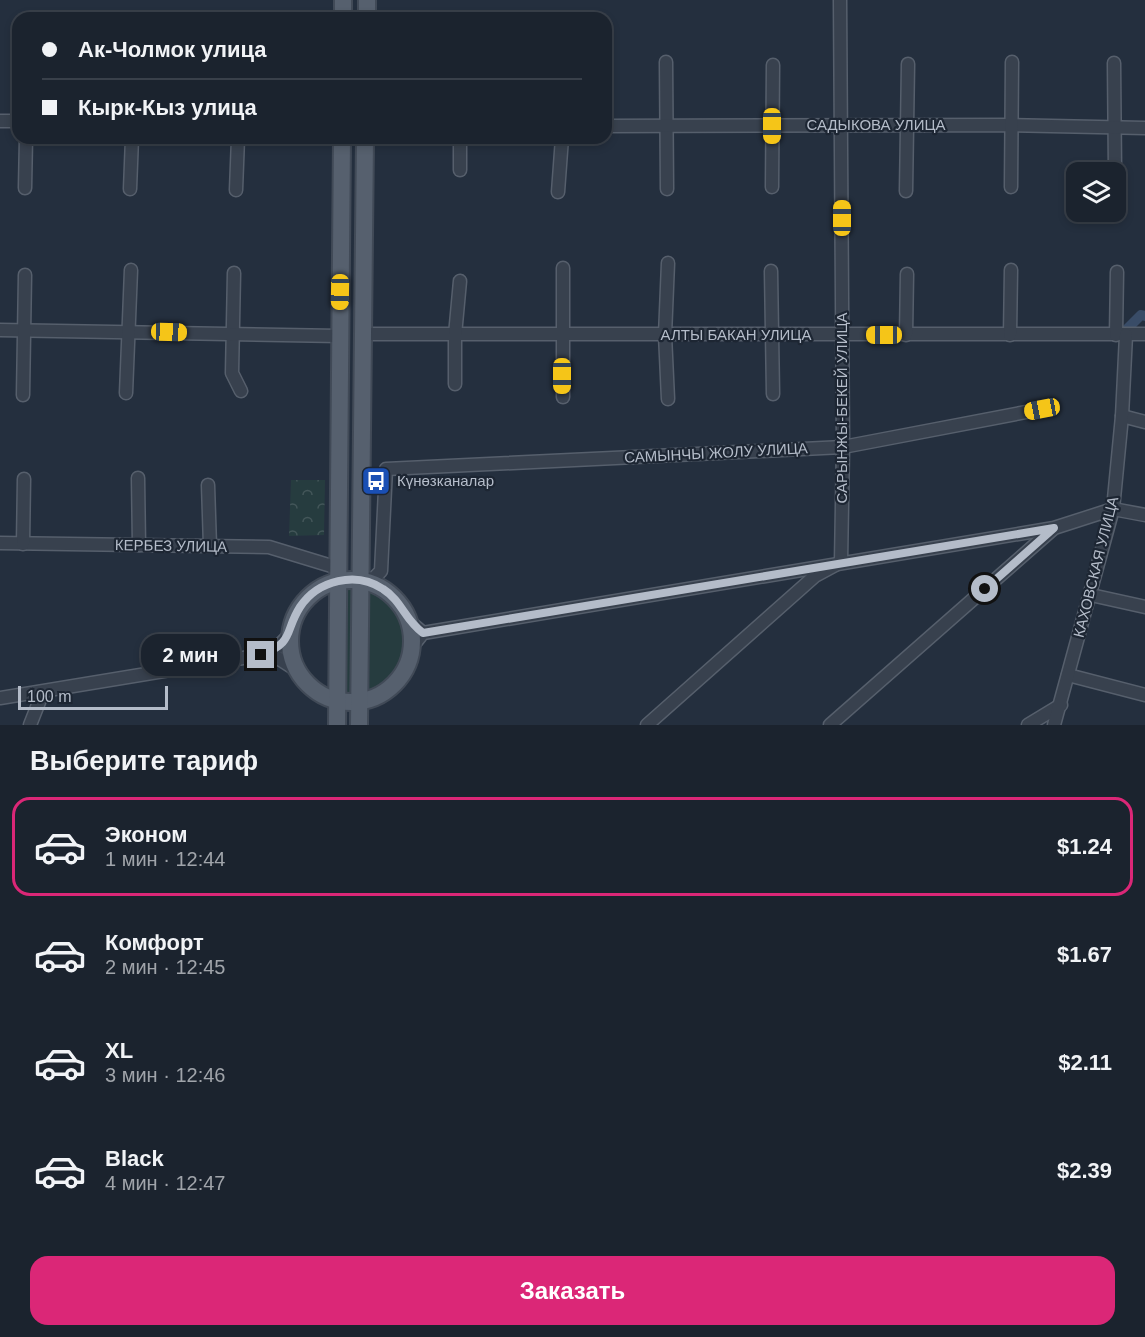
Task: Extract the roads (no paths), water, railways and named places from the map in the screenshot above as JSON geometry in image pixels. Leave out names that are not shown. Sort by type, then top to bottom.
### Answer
[{"type":"main road","points":[[337,725],[342,144]]},
{"type":"main road","points":[[359,725],[365,144]]},
{"type":"main road","points":[[338,574],[361,580],[390,594],[409,621],[411,648],[406,667],[392,686],[382,693],[360,701],[337,700],[315,690],[298,671],[291,650],[291,633],[295,616],[308,597],[338,574]]},
{"type":"street","name":"САРЫНЖЫ-БЕКЕЙ УЛИЦА","points":[[840,0],[843,447],[841,562]]},
{"type":"street","points":[[666,62],[667,189]]},
{"type":"street","points":[[1011,62],[1011,187]]},
{"type":"street","points":[[1114,63],[1114,162]]},
{"type":"street","points":[[906,191],[905,125],[908,64]]},
{"type":"street","points":[[772,187],[773,65]]},
{"type":"street","name":"САДЫКОВА УЛИЦА","points":[[612,126],[1010,125],[1145,128]]},
{"type":"street","points":[[25,188],[26,144]]},
{"type":"street","points":[[130,189],[132,144]]},
{"type":"street","points":[[236,190],[238,144]]},
{"type":"street","points":[[460,144],[460,170]]},
{"type":"street","points":[[558,192],[562,144]]},
{"type":"street","points":[[668,263],[665,335],[668,399]]},
{"type":"street","points":[[562,397],[563,268]]},
{"type":"street","points":[[126,393],[127,331],[131,320],[131,270]]},
{"type":"street","points":[[1010,335],[1011,270]]},
{"type":"street","points":[[771,271],[772,393]]},
{"type":"street","name":"КАХОВСКАЯ УЛИЦА","points":[[1054,725],[1113,509],[1122,416],[1121,335],[1117,272]]},
{"type":"street","points":[[234,273],[232,372],[241,391]]},
{"type":"street","points":[[906,335],[907,274]]},
{"type":"street","points":[[23,395],[25,275]]},
{"type":"street","points":[[455,384],[455,335],[460,281]]},
{"type":"street","points":[[0,330],[339,336]]},
{"type":"street","name":"АЛТЫ БАКАН УЛИЦА","points":[[362,334],[1145,334]]},
{"type":"street","name":"САМЫНЧЫ ЖОЛУ УЛИЦА","points":[[361,580],[374,578],[381,571],[386,469],[843,447],[1042,409]]},
{"type":"street","points":[[1122,416],[1145,422]]},
{"type":"street","points":[[138,478],[139,545]]},
{"type":"street","points":[[23,544],[24,479]]},
{"type":"street","points":[[208,485],[210,546]]},
{"type":"street","points":[[411,648],[423,633],[1054,528],[1113,509],[1145,515]]},
{"type":"street","points":[[830,725],[1054,528]]},
{"type":"street","name":"КЕРБЕЗ УЛИЦА","points":[[0,543],[269,547],[338,574]]},
{"type":"street","points":[[647,725],[815,576],[841,562]]},
{"type":"street","points":[[1091,595],[1145,608]]},
{"type":"street","points":[[409,621],[423,633]]},
{"type":"street","points":[[0,698],[261,655],[275,650],[291,633]]},
{"type":"street","points":[[261,655],[276,657],[298,671]]},
{"type":"street","points":[[1068,675],[1145,694]]},
{"type":"street","points":[[30,725],[43,692]]},
{"type":"street","points":[[1028,725],[1061,705]]},
{"type":"waterway","points":[[1124,332],[1141,315],[1145,316]]},
{"type":"place","name":"Күнөзканалар","points":[[376,481]]}]
